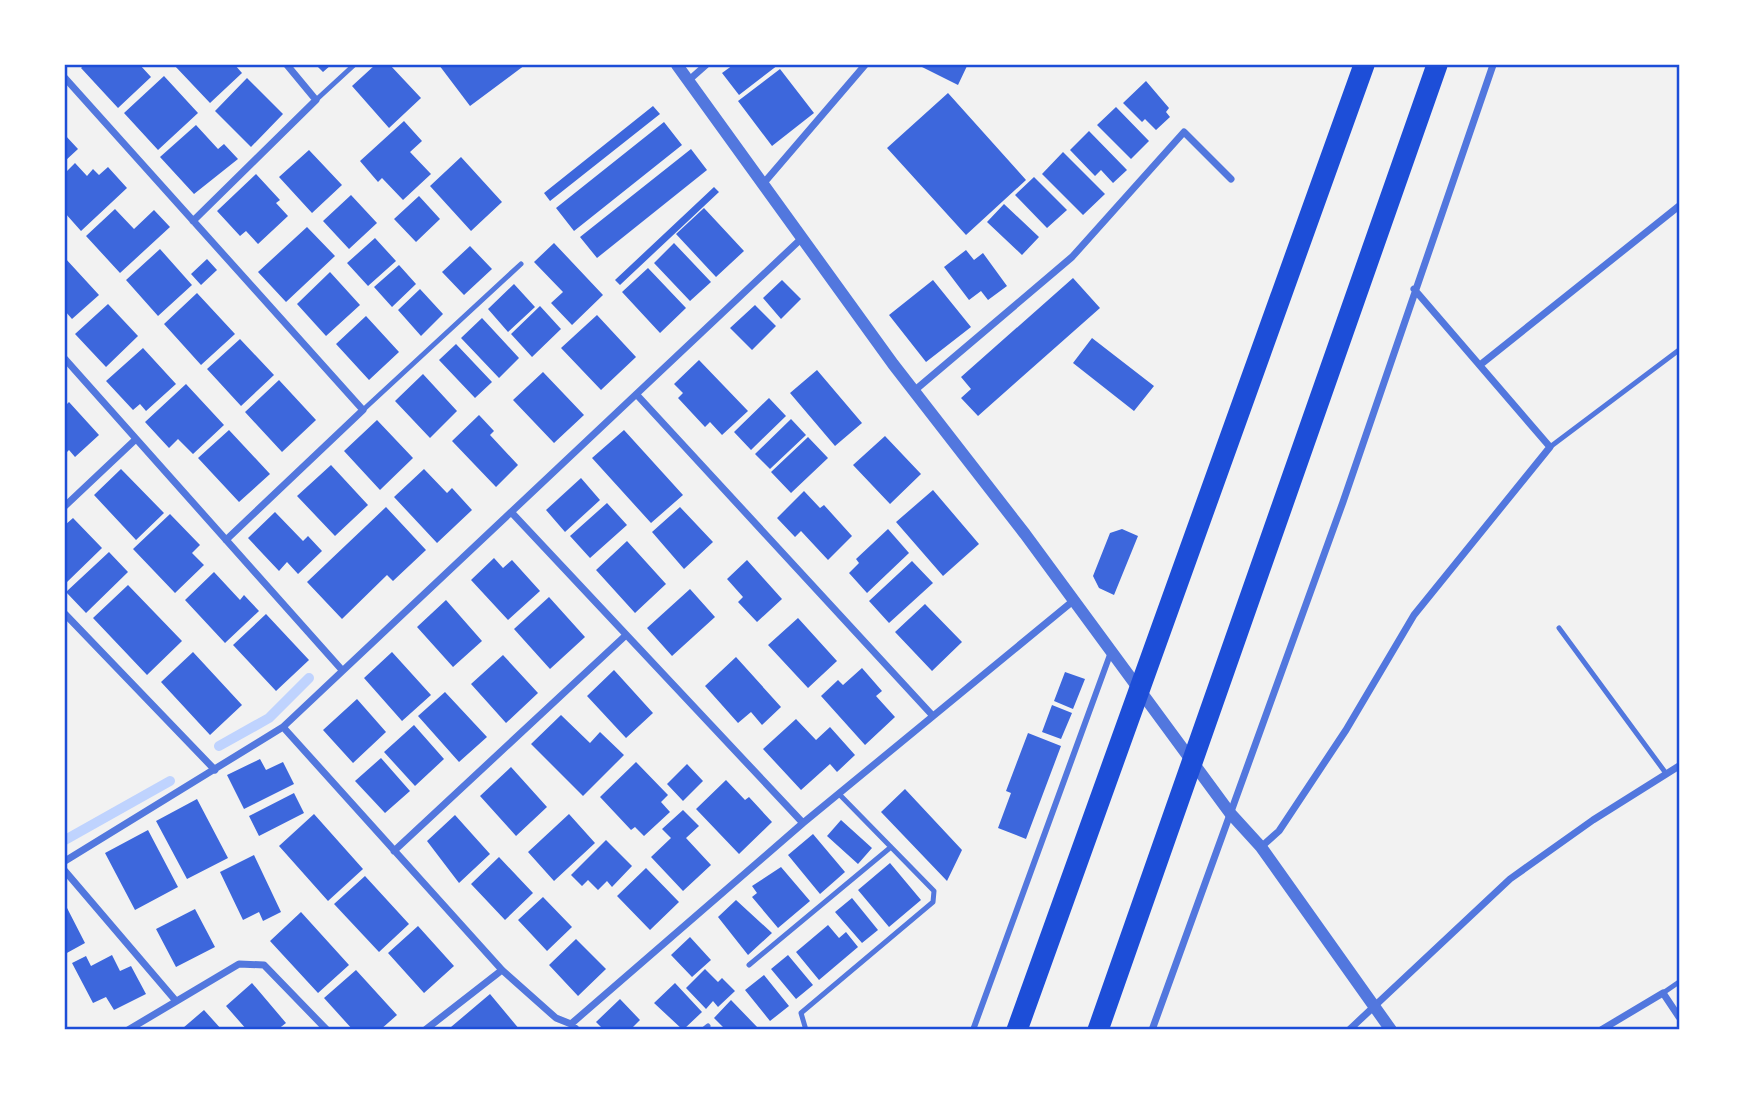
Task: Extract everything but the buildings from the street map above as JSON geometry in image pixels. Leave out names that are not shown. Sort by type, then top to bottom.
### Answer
[{"type":"highway","points":[[1017,1030],[1364,65]]},
{"type":"highway","points":[[1098,1030],[1437,65]]},
{"type":"street","points":[[193,221],[316,100],[287,65]]},
{"type":"street","points":[[677,65],[914,391],[1230,813],[1261,847],[1391,1030]]},
{"type":"street","points":[[689,80],[706,65]]},
{"type":"street","points":[[763,184],[865,65]]},
{"type":"street","points":[[1152,1030],[1343,502],[1493,65]]},
{"type":"street","points":[[65,78],[363,410],[226,540]]},
{"type":"street","points":[[914,391],[1072,257],[1184,132],[1231,179]]},
{"type":"street","points":[[1480,365],[1679,206]]},
{"type":"street","points":[[65,861],[283,727],[802,238]]},
{"type":"street","points":[[1261,847],[1279,831],[1346,730],[1414,615],[1550,447],[1414,289]]},
{"type":"street","points":[[65,359],[342,670]]},
{"type":"street","points":[[637,395],[933,716]]},
{"type":"street","points":[[65,506],[136,439]]},
{"type":"street","points":[[512,513],[803,823]]},
{"type":"street","points":[[571,1024],[803,823],[1073,601]]},
{"type":"street","points":[[65,614],[215,769]]},
{"type":"street","points":[[394,850],[625,636]]},
{"type":"street","points":[[973,1030],[1111,652]]},
{"type":"street","points":[[283,727],[502,970],[556,1018],[571,1024],[577,1030]]},
{"type":"street","points":[[1349,1030],[1510,879],[1665,772],[1679,766]]},
{"type":"street","points":[[65,871],[176,1001]]},
{"type":"street","points":[[128,1030],[239,964],[264,965],[327,1030]]},
{"type":"street","points":[[425,1030],[502,970]]},
{"type":"street","points":[[1601,1030],[1663,993],[1679,1017]]},
{"type":"lane","points":[[316,100],[354,65]]},
{"type":"lane","points":[[363,410],[521,264]]},
{"type":"lane","points":[[1550,447],[1679,350]]},
{"type":"lane","points":[[1559,628],[1665,772]]},
{"type":"lane","points":[[806,1030],[801,1013],[933,902],[934,891],[839,794]]},
{"type":"lane","points":[[749,965],[891,847]]},
{"type":"lane","points":[[1663,993],[1679,982]]},
{"type":"waterway","points":[[219,746],[269,718],[309,678]]},
{"type":"waterway","points":[[65,840],[170,781]]}]
